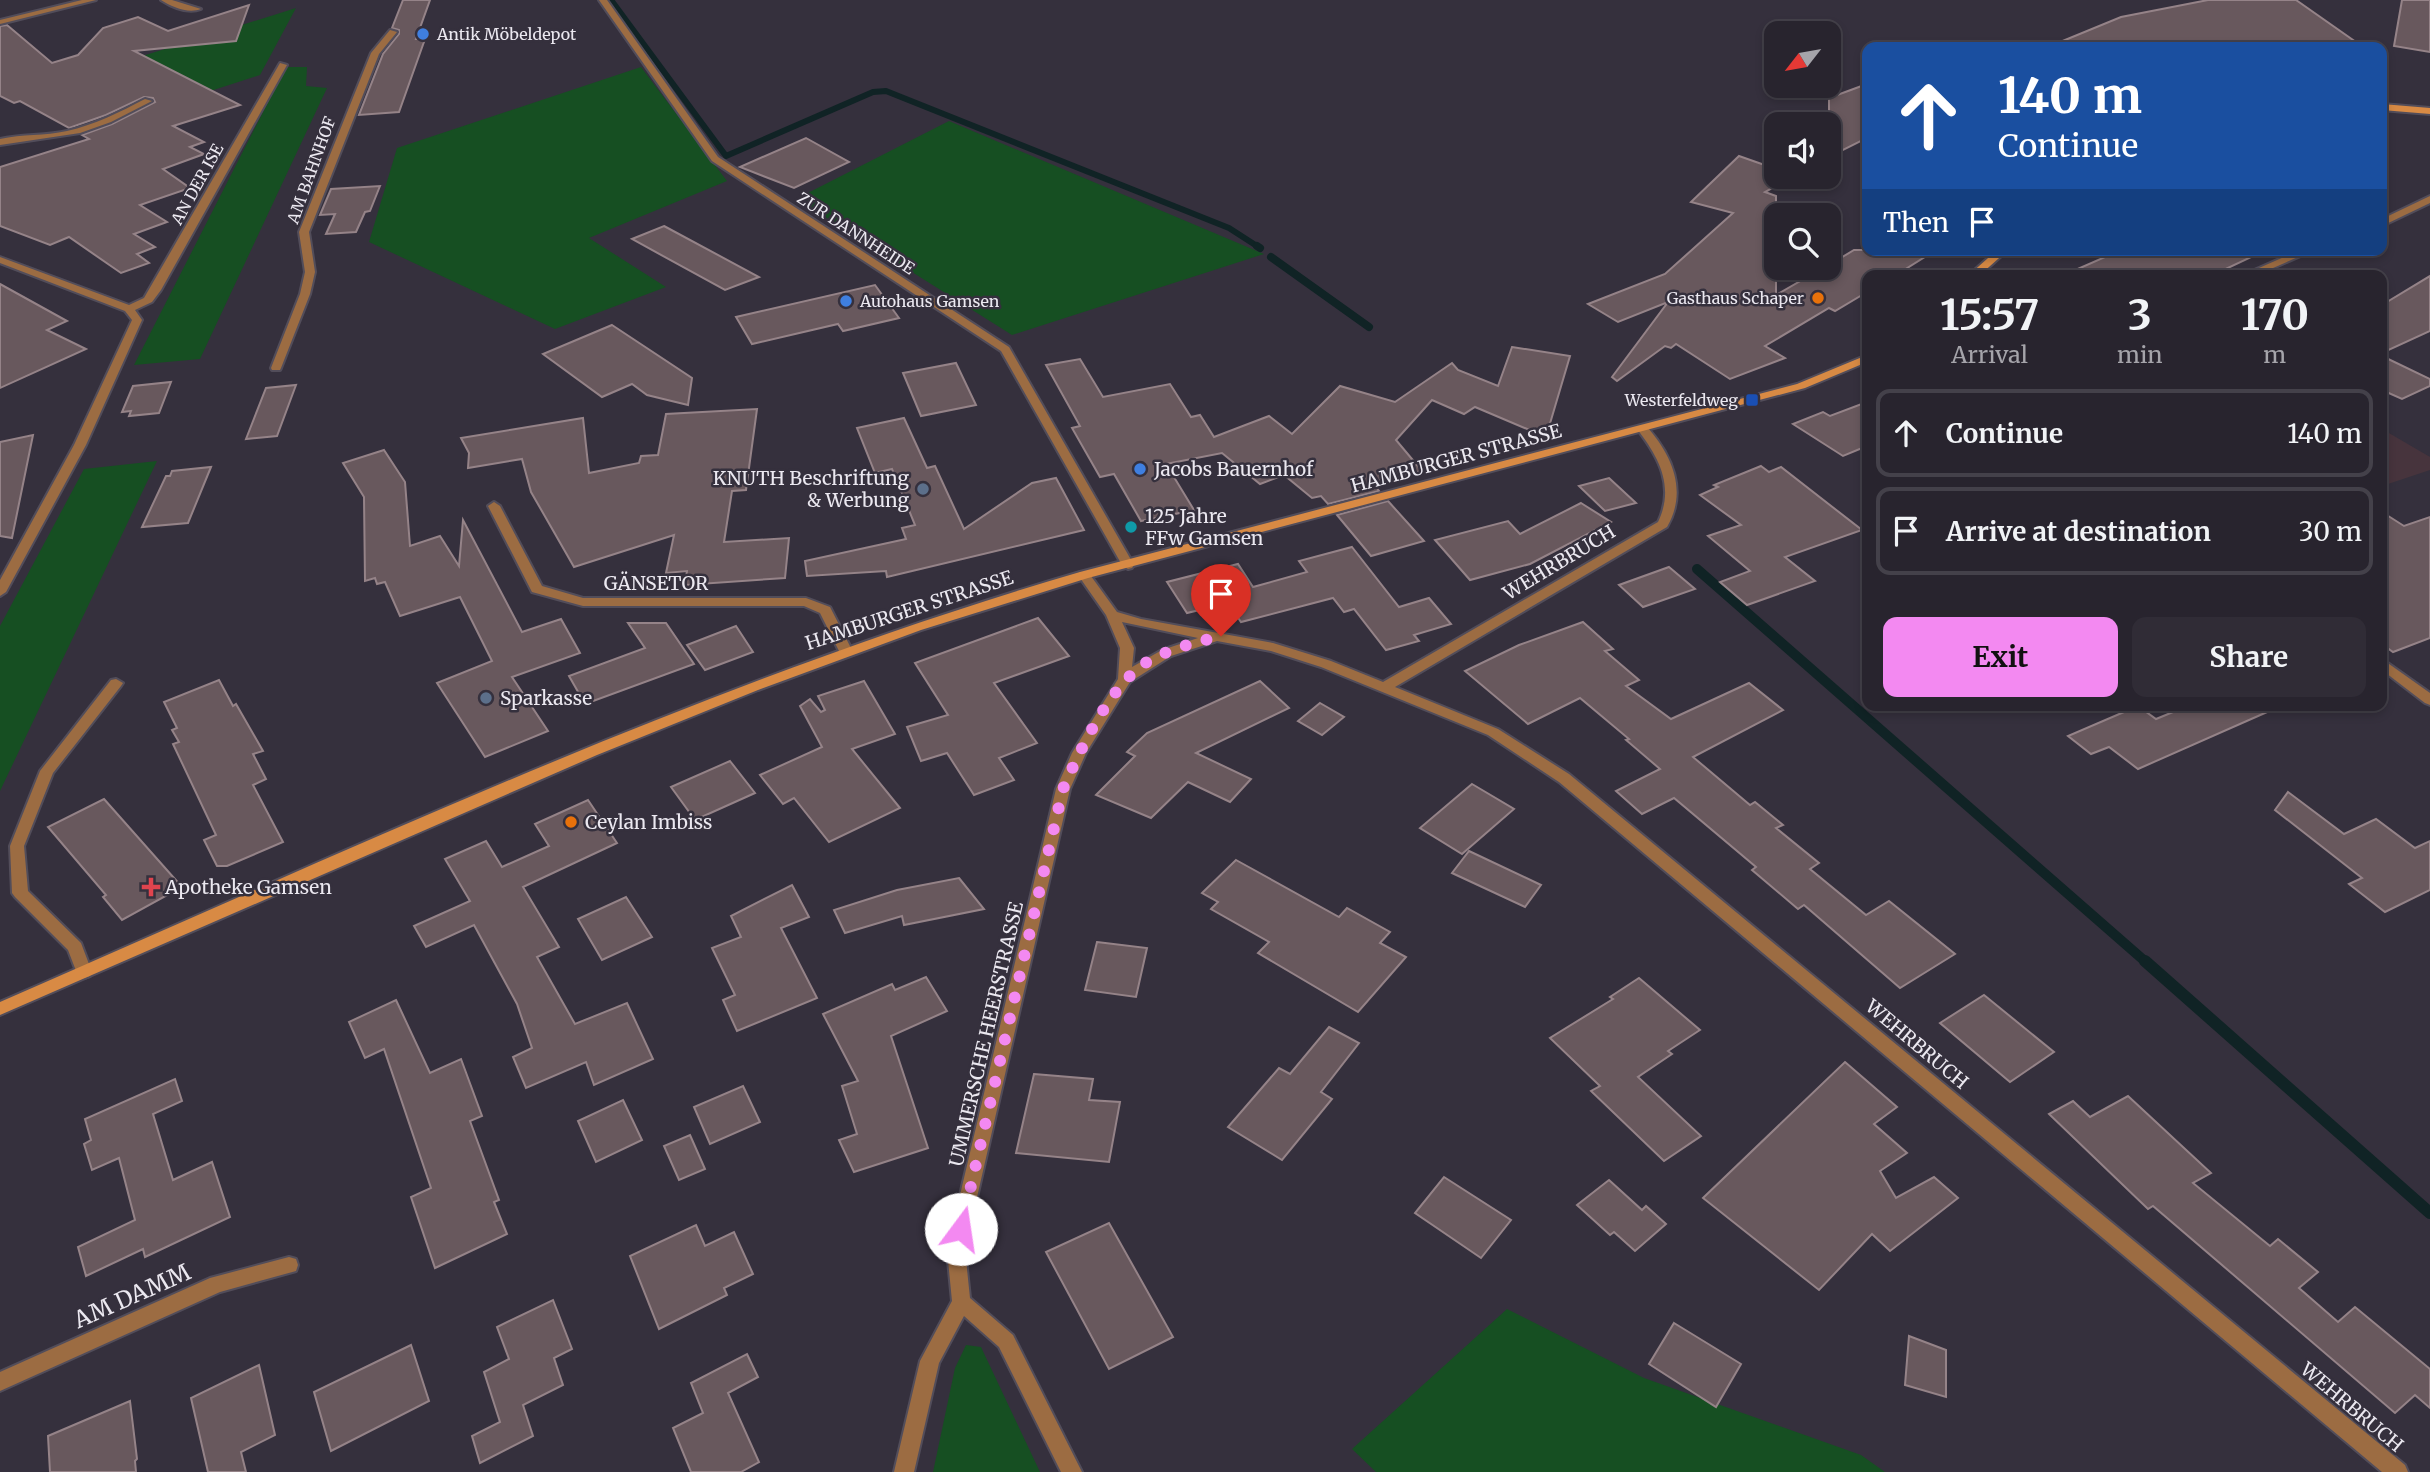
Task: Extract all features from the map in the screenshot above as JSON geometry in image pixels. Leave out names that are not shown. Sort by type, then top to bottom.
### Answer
[{"type":"street","points":[[0,22],[92,0]]},
{"type":"street","points":[[165,0],[184,8],[197,9]]},
{"type":"street","name":"ZUR DANNHEIDE","points":[[603,0],[715,159],[1005,349],[1128,565]]},
{"type":"street","name":"AM BAHNHOF","points":[[276,368],[305,294],[310,272],[304,232],[375,53],[393,32]]},
{"type":"street","name":"AN DER ISE","points":[[129,309],[148,300],[156,290],[283,65]]},
{"type":"street","points":[[0,142],[20,136],[64,135],[106,122],[148,101]]},
{"type":"street","points":[[2387,107],[2430,111]]},
{"type":"street","points":[[2387,220],[2430,199]]},
{"type":"street","points":[[1980,270],[1996,256]]},
{"type":"street","points":[[2260,270],[2294,256]]},
{"type":"street","points":[[0,592],[80,445],[137,320],[129,309],[2,262]]},
{"type":"street","name":"HAMBURGER STRASSE","points":[[0,1009],[643,728],[845,650],[1000,598],[1801,386],[1862,360]]},
{"type":"street","name":"WEHRBRUCH","points":[[1384,687],[1663,524],[1668,516],[1671,499],[1670,472],[1655,442],[1643,429]]},
{"type":"street","name":"GÄNSETOR","points":[[494,506],[537,589],[583,602],[806,602],[825,610],[845,650]]},
{"type":"street","points":[[1084,575],[1112,615],[1127,648],[1125,679]]},
{"type":"street","name":"WEHRBRUCH","points":[[1112,615],[1140,623],[1273,647],[1326,663],[1493,732],[1564,778],[2398,1472]]},
{"type":"street","points":[[1125,679],[1152,659],[1183,646],[1221,636]]},
{"type":"street","points":[[2387,667],[2430,700]]},
{"type":"street","name":"UMMERSCHE HEERSTRASSE","points":[[961,1302],[956,1250],[1063,789],[1079,753],[1125,679]]},
{"type":"street","points":[[84,972],[75,947],[20,893],[17,846],[47,771],[116,683]]},
{"type":"street","name":"AM DAMM","points":[[0,1382],[217,1284],[289,1265]]},
{"type":"street","points":[[904,1472],[930,1361],[961,1302],[1006,1341],[1072,1472]]},
{"type":"shaded area","points":[[2387,432],[2430,457],[2430,470],[2387,484]]},
{"type":"green space","points":[[296,8],[260,75],[192,97],[120,63]]},
{"type":"green space","points":[[286,67],[307,67],[306,86],[327,88],[200,359],[134,365]]},
{"type":"green space","points":[[641,67],[727,181],[589,238],[666,287],[555,329],[369,242],[397,148]]},
{"type":"green space","points":[[949,121],[1264,254],[1012,335],[796,199]]},
{"type":"green space","points":[[157,461],[0,791],[0,626],[84,469]]},
{"type":"green space","points":[[1507,1309],[1644,1378],[1861,1455],[1885,1472],[1376,1472],[1352,1449]]},
{"type":"green space","points":[[966,1345],[981,1347],[1040,1472],[933,1472],[955,1368]]},
{"type":"building","points":[[403,0],[430,0],[416,39],[425,39],[399,112],[359,115],[383,54],[399,34],[399,30],[392,28]]},
{"type":"building","points":[[2208,0],[2296,0],[2356,42],[2060,42],[2121,17]]},
{"type":"building","points":[[2402,0],[2430,0],[2430,52],[2394,46]]},
{"type":"building","points":[[249,5],[236,41],[134,51],[240,105],[173,126],[204,142],[190,147],[204,154],[163,169],[190,188],[140,205],[167,222],[134,234],[155,247],[137,254],[149,263],[121,273],[69,237],[50,245],[0,226],[0,167],[89,139],[82,135],[112,124],[155,102],[153,98],[144,97],[106,115],[69,128],[20,101],[14,103],[0,96],[0,26],[7,25],[52,63],[78,55],[103,28],[138,17],[168,31]]},
{"type":"building","points":[[1862,86],[1862,140],[1841,151],[1841,112],[1829,112],[1829,98],[1841,98],[1841,94]]},
{"type":"building","points":[[806,138],[849,162],[794,188],[740,167]]},
{"type":"building","points":[[1739,156],[1764,165],[1764,189],[1770,189],[1765,192],[1776,196],[1776,203],[1764,203],[1764,280],[1776,280],[1776,295],[1802,280],[1841,280],[1841,258],[1854,250],[1862,250],[1862,256],[1926,256],[1904,270],[1862,270],[1862,295],[1835,311],[1829,308],[1765,346],[1785,358],[1730,379],[1676,344],[1671,348],[1665,346],[1617,381],[1612,377],[1668,302],[1618,322],[1588,304],[1665,274],[1733,213],[1691,202]]},
{"type":"building","points":[[380,186],[370,211],[365,212],[356,232],[326,234],[335,214],[320,215],[331,189]]},
{"type":"building","points":[[664,226],[759,277],[725,290],[632,239]]},
{"type":"building","points":[[2107,256],[2253,256],[2224,270],[2075,270]]},
{"type":"building","points":[[2430,276],[2430,331],[2387,351],[2387,302]]},
{"type":"building","points":[[0,284],[67,321],[47,330],[86,349],[0,388]]},
{"type":"building","name":"Autohaus Gamsen","points":[[875,285],[899,318],[843,331],[838,324],[752,344],[736,317]]},
{"type":"building","points":[[612,325],[692,378],[688,405],[647,395],[632,384],[602,397],[543,354]]},
{"type":"building","points":[[1512,347],[1570,356],[1546,437],[1475,407],[1464,414],[1432,400],[1396,440],[1422,471],[1372,482],[1379,491],[1328,504],[1321,496],[1312,498],[1284,475],[1260,484],[1222,453],[1166,464],[1194,510],[1141,521],[1114,474],[1100,477],[1072,428],[1080,426],[1046,365],[1080,359],[1103,397],[1170,384],[1191,417],[1200,415],[1214,437],[1269,416],[1292,434],[1340,386],[1395,402],[1452,363],[1458,370],[1498,386]]},
{"type":"building","points":[[2387,358],[2430,379],[2430,386],[2402,399],[2387,392]]},
{"type":"building","points":[[956,363],[976,405],[921,416],[903,373]]},
{"type":"building","points":[[171,382],[159,413],[129,416],[131,411],[122,412],[133,386]]},
{"type":"building","points":[[296,385],[277,436],[246,439],[266,388]]},
{"type":"building","points":[[1862,404],[1862,448],[1843,456],[1793,424],[1823,412],[1830,416]]},
{"type":"building","points":[[757,409],[746,490],[732,491],[724,542],[789,538],[785,578],[685,585],[687,571],[666,573],[674,535],[574,567],[531,492],[522,459],[468,468],[469,453],[461,438],[583,418],[589,473],[639,463],[641,456],[658,455],[666,414]]},
{"type":"building","points":[[904,418],[927,468],[935,466],[964,529],[1032,483],[1056,478],[1084,530],[887,577],[886,571],[807,576],[805,561],[906,539],[902,528],[915,525],[892,469],[875,473],[857,428]]},
{"type":"building","points":[[33,435],[12,538],[0,536],[0,442]]},
{"type":"building","points":[[384,450],[405,482],[410,546],[440,536],[459,566],[463,520],[522,632],[561,619],[580,653],[512,677],[548,731],[485,757],[437,683],[492,661],[460,597],[400,616],[385,582],[377,584],[375,578],[365,581],[364,497],[343,463]]},
{"type":"building","points":[[1761,466],[1769,472],[1781,467],[1862,530],[1785,557],[1815,581],[1747,605],[1720,582],[1750,571],[1708,536],[1741,525],[1700,495],[1718,487],[1714,485]]},
{"type":"building","points":[[211,467],[188,523],[142,527],[166,476],[170,476],[172,471]]},
{"type":"building","points":[[1609,478],[1636,503],[1605,511],[1579,486]]},
{"type":"building","points":[[1388,501],[1424,541],[1371,556],[1337,515]]},
{"type":"building","points":[[1581,503],[1611,522],[1530,564],[1470,580],[1435,540],[1508,521],[1520,534]]},
{"type":"building","points":[[2387,515],[2404,526],[2430,517],[2430,638],[2393,652],[2387,648]]},
{"type":"building","points":[[1352,547],[1399,607],[1429,598],[1451,624],[1414,635],[1419,641],[1386,650],[1354,609],[1344,612],[1333,598],[1241,622],[1228,603],[1187,613],[1167,582],[1238,564],[1253,587],[1307,572],[1299,561]]},
{"type":"building","points":[[1669,567],[1695,589],[1643,607],[1619,585]]},
{"type":"building","points":[[1038,618],[1069,656],[994,683],[1037,743],[999,758],[1014,780],[974,795],[947,753],[921,761],[907,727],[948,715],[915,663]]},
{"type":"building","points":[[1583,622],[1613,649],[1605,651],[1639,680],[1626,686],[1671,719],[1749,683],[1783,710],[1693,757],[1750,805],[1755,802],[1783,825],[1776,828],[1819,863],[1810,869],[1866,915],[1889,901],[1955,954],[1900,988],[1804,905],[1798,909],[1752,870],[1756,867],[1674,798],[1642,814],[1616,791],[1660,769],[1580,698],[1528,724],[1465,671],[1519,645]]},
{"type":"building","points":[[628,623],[666,623],[694,664],[585,704],[569,676],[645,648]]},
{"type":"building","points":[[736,626],[753,652],[705,670],[687,645]]},
{"type":"building","points":[[219,680],[263,751],[253,754],[266,779],[253,785],[283,842],[227,866],[217,866],[204,840],[216,835],[173,744],[179,742],[172,730],[177,728],[164,702]]},
{"type":"building","points":[[864,681],[895,734],[852,749],[900,808],[829,842],[794,798],[783,804],[760,775],[822,747],[800,706],[810,699],[821,712],[825,710],[818,696]]},
{"type":"building","points":[[1260,681],[1289,708],[1196,753],[1251,779],[1230,802],[1188,782],[1151,818],[1096,795],[1135,756],[1127,752],[1147,733]]},
{"type":"building","points":[[1320,703],[1344,717],[1322,735],[1298,721]]},
{"type":"building","points":[[2126,711],[2145,711],[2156,719],[2175,711],[2269,711],[2138,769],[2109,747],[2091,754],[2068,736]]},
{"type":"building","points":[[730,761],[755,793],[695,820],[671,787]]},
{"type":"building","points":[[1472,784],[1514,809],[1462,854],[1420,828]]},
{"type":"building","points":[[2288,792],[2344,834],[2376,819],[2415,848],[2430,841],[2430,890],[2385,912],[2349,884],[2362,878],[2275,810]]},
{"type":"building","points":[[104,799],[182,887],[122,920],[103,897],[106,895],[48,827]]},
{"type":"building","points":[[588,800],[617,843],[523,887],[559,947],[537,957],[575,1024],[627,1003],[653,1059],[594,1085],[586,1062],[526,1088],[513,1057],[532,1048],[517,1004],[474,925],[426,947],[414,926],[470,901],[445,859],[486,841],[502,867],[549,846],[535,824]]},
{"type":"building","points":[[1469,851],[1541,885],[1525,907],[1452,873]]},
{"type":"building","points":[[1236,860],[1339,917],[1347,908],[1390,932],[1380,943],[1406,957],[1358,1012],[1258,953],[1269,942],[1211,909],[1218,902],[1202,893]]},
{"type":"building","points":[[959,878],[984,909],[904,925],[902,916],[845,933],[834,910],[897,890]]},
{"type":"building","points":[[792,885],[809,917],[781,928],[817,998],[737,1031],[723,1000],[735,995],[712,948],[741,937],[731,916]]},
{"type":"building","points":[[626,897],[652,937],[602,960],[578,919]]},
{"type":"building","points":[[1097,942],[1147,948],[1136,997],[1085,990]]},
{"type":"building","points":[[926,977],[947,1011],[891,1036],[928,1148],[854,1172],[839,1140],[857,1134],[842,1086],[858,1081],[823,1014],[892,984],[895,990]]},
{"type":"building","points":[[1639,978],[1700,1030],[1668,1051],[1672,1054],[1638,1077],[1701,1136],[1664,1161],[1591,1091],[1600,1086],[1550,1038],[1613,999],[1610,997]]},
{"type":"building","points":[[1984,995],[2054,1052],[2010,1082],[1940,1023]]},
{"type":"building","points":[[396,1000],[430,1073],[461,1059],[482,1116],[470,1121],[499,1200],[494,1202],[507,1234],[435,1268],[411,1197],[431,1188],[384,1049],[365,1058],[349,1022]]},
{"type":"building","points":[[1329,1027],[1359,1043],[1321,1092],[1332,1099],[1282,1160],[1228,1127],[1279,1068],[1290,1074]]},
{"type":"building","points":[[1845,1062],[1897,1107],[1874,1124],[1907,1153],[1880,1171],[1896,1198],[1934,1177],[1958,1198],[1890,1251],[1872,1234],[1819,1290],[1703,1198]]},
{"type":"building","points":[[1034,1074],[1093,1079],[1089,1100],[1120,1102],[1109,1162],[1016,1153]]},
{"type":"building","points":[[175,1079],[182,1101],[153,1114],[173,1180],[212,1162],[230,1217],[145,1257],[143,1249],[86,1276],[78,1247],[135,1220],[119,1158],[92,1170],[84,1144],[91,1140],[85,1119]]},
{"type":"building","points":[[743,1086],[760,1122],[710,1144],[694,1107]]},
{"type":"building","points":[[2128,1096],[2211,1173],[2193,1183],[2270,1246],[2278,1239],[2318,1272],[2299,1288],[2338,1322],[2355,1307],[2430,1369],[2430,1408],[2415,1395],[2395,1413],[2153,1206],[2148,1209],[2049,1114],[2073,1101],[2090,1117]]},
{"type":"building","points":[[623,1100],[642,1140],[596,1162],[578,1121]]},
{"type":"building","points":[[690,1135],[705,1169],[679,1180],[664,1146]]},
{"type":"building","points":[[1444,1177],[1511,1220],[1481,1258],[1415,1213]]},
{"type":"building","points":[[1609,1180],[1642,1210],[1646,1206],[1666,1224],[1635,1251],[1614,1232],[1610,1235],[1577,1205]]},
{"type":"building","points":[[1109,1223],[1173,1337],[1109,1369],[1046,1252]]},
{"type":"building","points":[[696,1225],[705,1246],[734,1232],[753,1274],[724,1288],[727,1295],[659,1329],[630,1256]]},
{"type":"building","points":[[553,1300],[572,1349],[554,1358],[563,1385],[523,1405],[533,1436],[480,1463],[472,1436],[500,1422],[484,1372],[509,1359],[497,1327]]},
{"type":"building","points":[[1674,1323],[1741,1364],[1716,1407],[1649,1364]]},
{"type":"building","points":[[1909,1336],[1946,1350],[1946,1397],[1905,1385]]},
{"type":"building","points":[[411,1345],[429,1401],[331,1451],[314,1392]]},
{"type":"building","points":[[747,1354],[758,1377],[728,1393],[759,1462],[741,1472],[691,1472],[673,1428],[703,1413],[691,1383]]},
{"type":"building","points":[[259,1365],[275,1435],[241,1452],[246,1472],[208,1472],[191,1398]]},
{"type":"building","points":[[130,1401],[136,1472],[50,1472],[48,1436]]},
{"type":"waterway","points":[[611,0],[726,156],[873,92],[886,91],[1229,228],[1260,248],[1257,246]]},
{"type":"waterway","points":[[1271,257],[1369,327]]},
{"type":"waterway","points":[[1697,569],[2147,963]]},
{"type":"waterway","points":[[2145,961],[2430,1213]]},
{"type":"place","name":"Antik Möbeldepot","points":[[423,34]]},
{"type":"place","name":"Gasthaus Schaper","points":[[1818,298]]},
{"type":"place","name":"Autohaus Gamsen","points":[[846,301]]},
{"type":"place","name":"Westerfeldweg","points":[[1752,400]]},
{"type":"place","name":"Jacobs Bauernhof","points":[[1140,469]]},
{"type":"place","name":"KNUTH Beschriftung & Werbung","points":[[923,489]]},
{"type":"place","name":"125 Jahre FFw Gamsen","points":[[1131,527]]},
{"type":"place","name":"Sparkasse","points":[[486,698]]},
{"type":"place","name":"Ceylan Imbiss","points":[[571,822]]},
{"type":"place","name":"Apotheke Gamsen","points":[[151,887]]},
{"type":"route","points":[[961,1229],[1063,789],[1079,753],[1125,679],[1152,659],[1183,646],[1221,636]]}]
